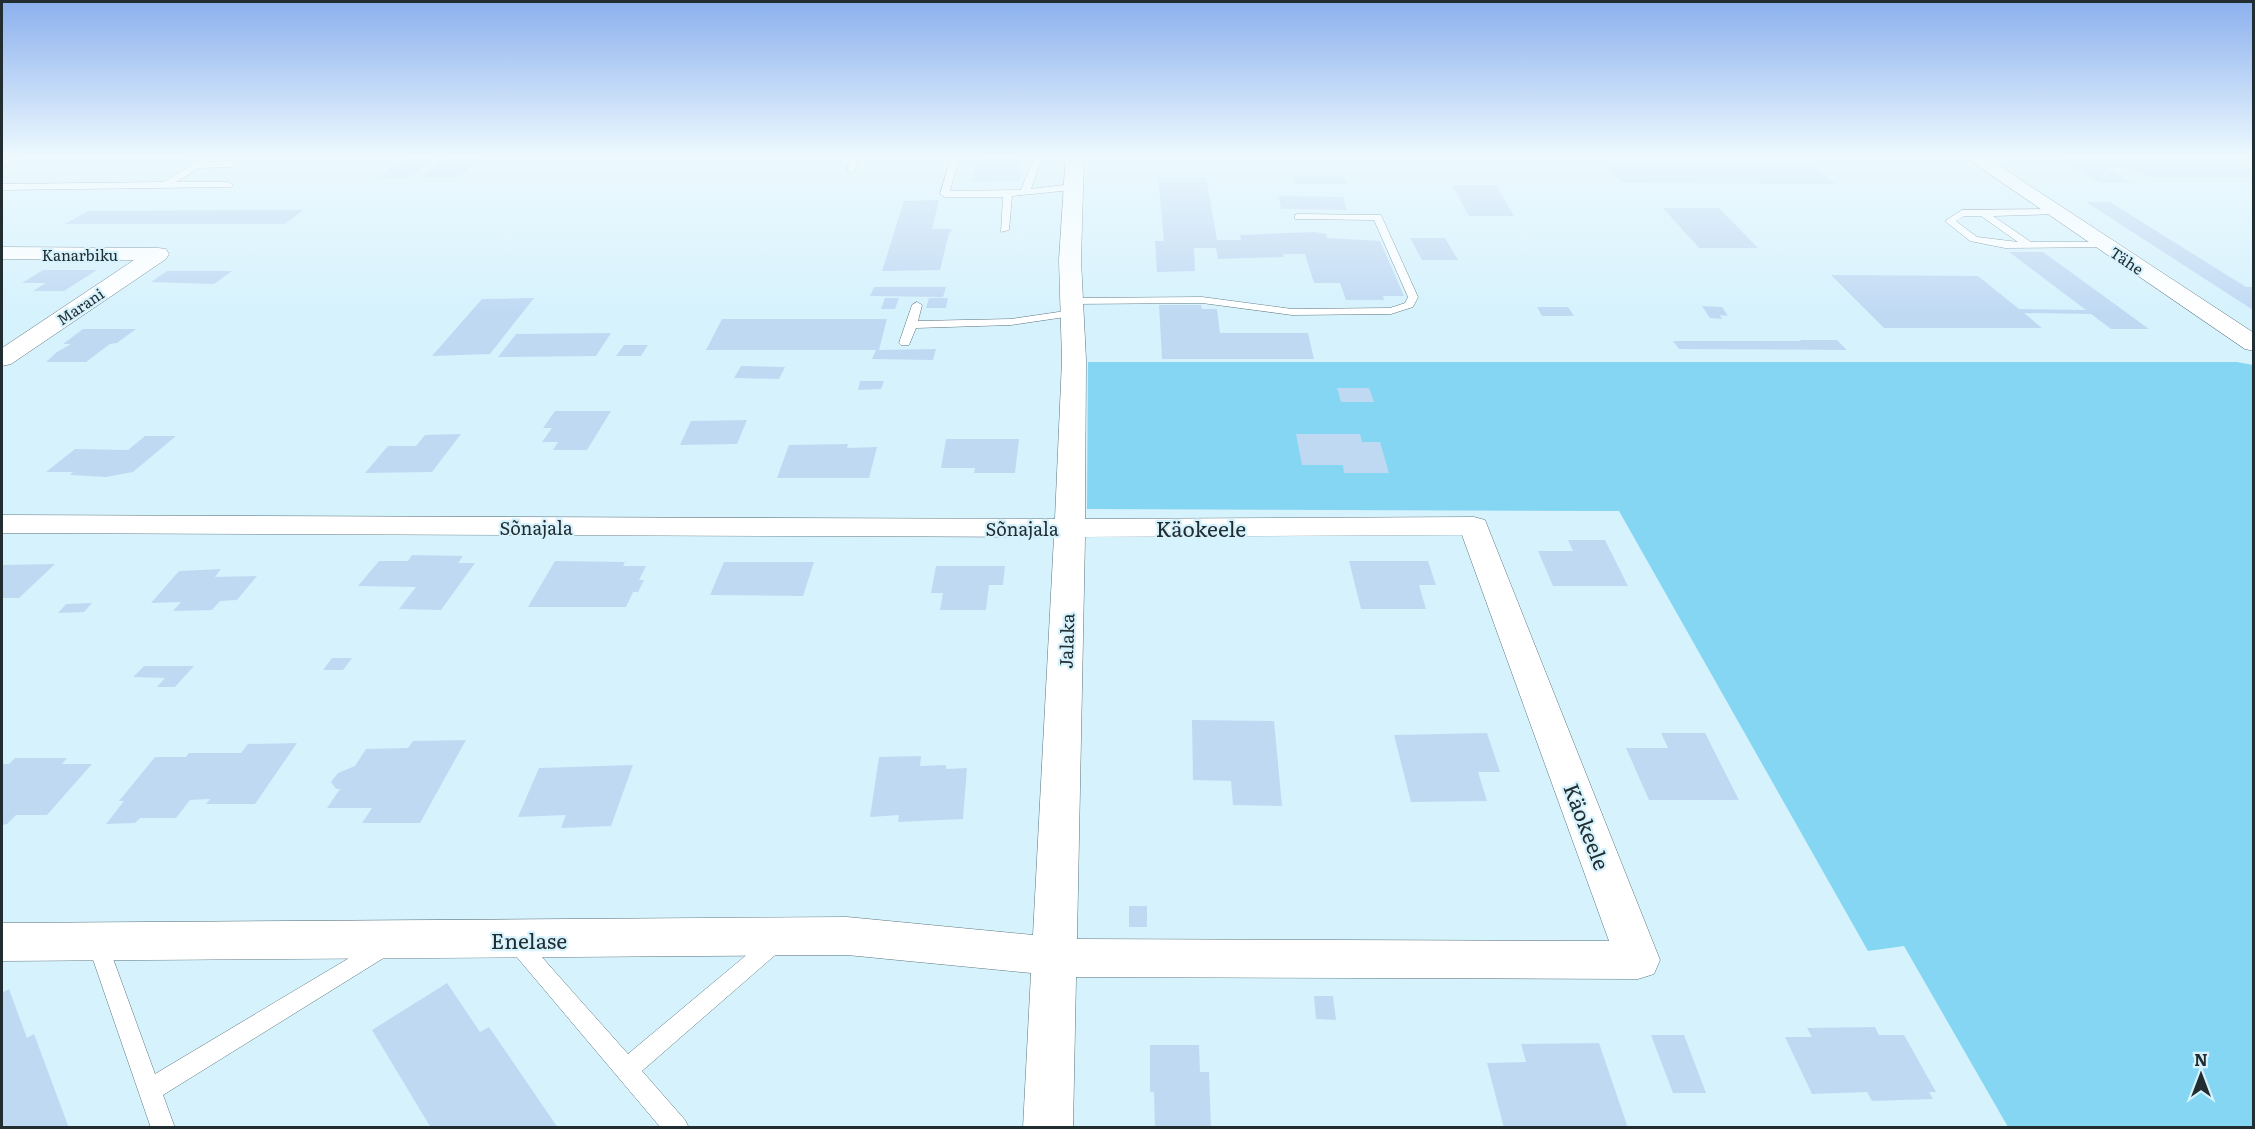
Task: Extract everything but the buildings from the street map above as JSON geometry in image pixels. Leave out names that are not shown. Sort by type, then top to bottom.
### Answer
[{"type":"street","name":"Jalaka","points":[[1048,1128],[1070,528],[1074,360],[1070,260],[1071,208]]},
{"type":"street","name":"Tähe","points":[[2050,208],[2253,344]]},
{"type":"street","name":"Kanarbiku","points":[[2,253],[158,254]]},
{"type":"street","name":"Marani","points":[[2,359],[158,254]]},
{"type":"street","name":"Sõnajala","points":[[2,524],[1070,528]]},
{"type":"street","name":"Käokeele","points":[[1056,957],[1638,960],[1474,526],[1070,528]]},
{"type":"street","name":"Enelase","points":[[3,943],[847,936],[1056,957]]},
{"type":"lane","points":[[1004,230],[1006,208]]},
{"type":"lane","points":[[2056,212],[1962,213],[1950,221],[1974,239],[2005,245],[2105,245]]},
{"type":"lane","points":[[1983,213],[2029,245]]},
{"type":"lane","points":[[911,325],[1011,322],[1072,307],[1202,300],[1292,312],[1392,311],[1409,305],[1413,297],[1378,218],[1298,217]]},
{"type":"lane","points":[[906,343],[917,305]]},
{"type":"lane","points":[[627,1070],[782,937]]},
{"type":"lane","points":[[513,939],[677,1128]]},
{"type":"lane","points":[[150,1090],[396,940]]},
{"type":"lane","points":[[97,942],[164,1128]]},
{"type":"shaded area","points":[[1088,362],[2237,362],[2253,365],[2253,1127],[2008,1127],[1904,946],[1868,951],[1619,511],[1087,509]]}]
